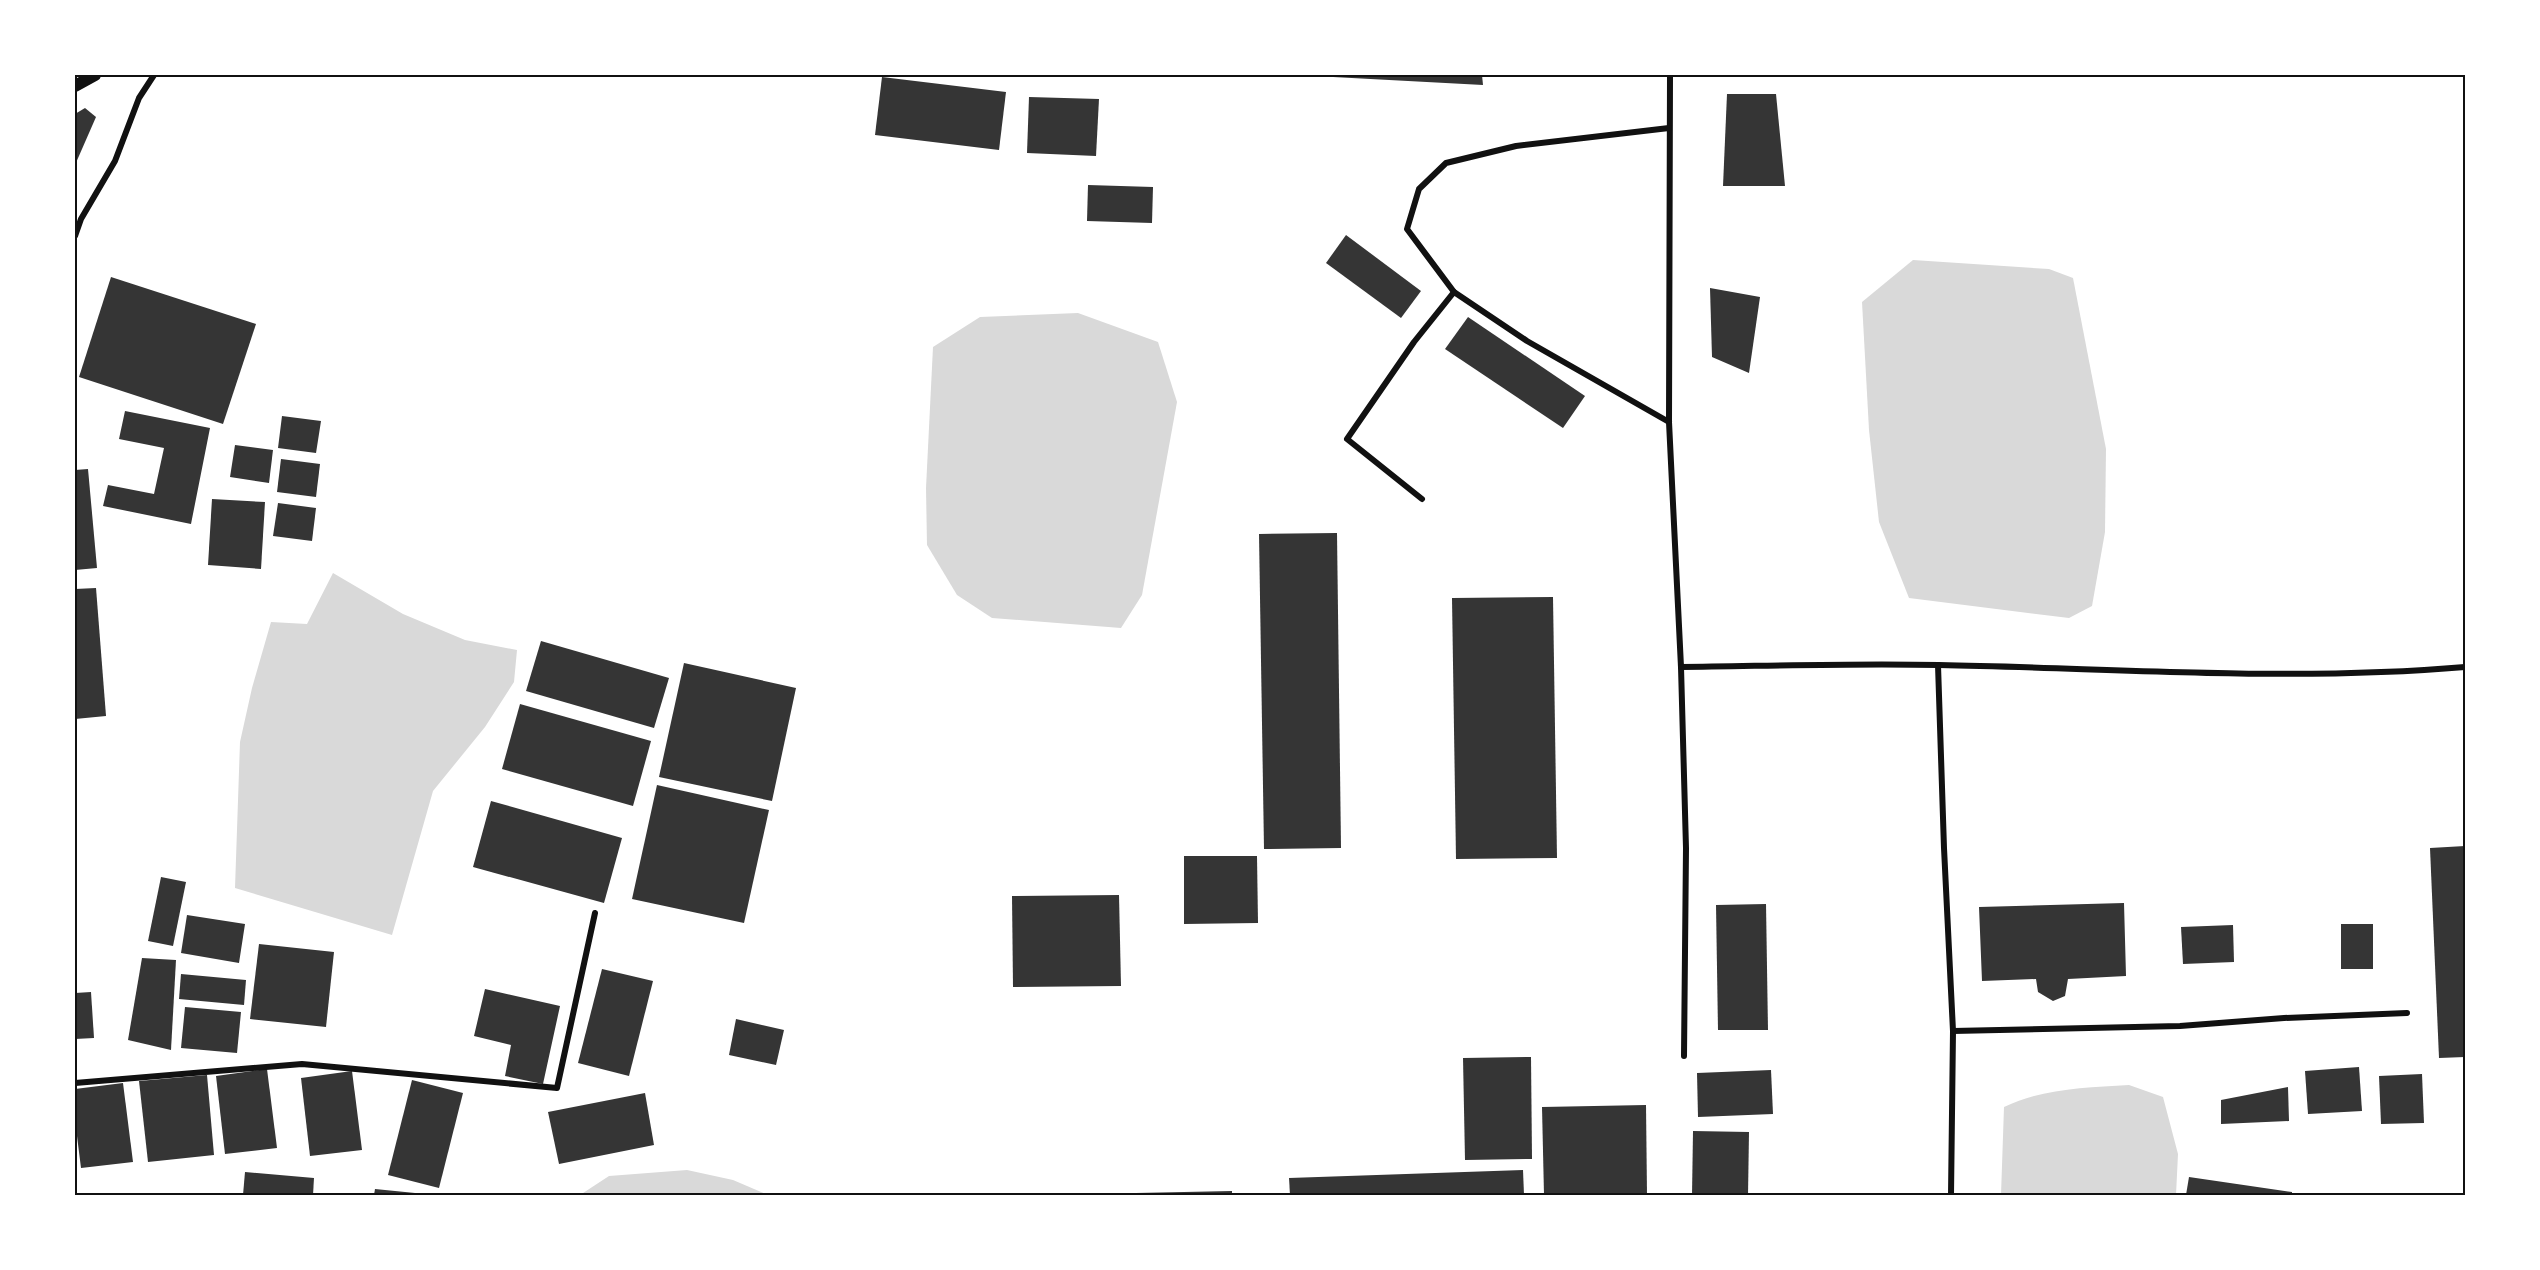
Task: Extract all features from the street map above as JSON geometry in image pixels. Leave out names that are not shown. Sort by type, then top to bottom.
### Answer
[{"type":"main road","points":[[75,87],[95,75]]},
{"type":"street","points":[[75,236],[81,219],[115,160],[139,98],[154,75]]},
{"type":"street","points":[[1670,75],[1669,422],[1681,667],[1686,848],[1684,1056]]},
{"type":"street","points":[[1669,128],[1516,146],[1446,163],[1419,189],[1407,229],[1454,292],[1527,341],[1669,422]]},
{"type":"street","points":[[1422,499],[1347,440],[1414,342],[1454,292]]},
{"type":"street","points":[[1681,667],[1938,665],[2160,671],[2390,673],[2465,667]]},
{"type":"street","points":[[1938,665],[1953,1031],[1951,1195]]},
{"type":"street","points":[[75,1083],[302,1064],[557,1088],[595,913]]},
{"type":"street","points":[[1953,1031],[2180,1026],[2284,1018],[2407,1013]]},
{"type":"shaded area","points":[[1913,260],[2049,269],[2073,278],[2106,449],[2105,532],[2092,606],[2069,618],[1909,598],[1879,522],[1869,430],[1862,302]]},
{"type":"shaded area","points":[[1078,313],[1158,342],[1177,402],[1142,595],[1121,628],[992,618],[957,595],[927,545],[926,488],[933,347],[980,317]]},
{"type":"shaded area","points":[[333,573],[403,614],[465,640],[517,650],[514,682],[485,727],[433,791],[392,935],[235,888],[240,742],[252,688],[271,622],[307,624]]},
{"type":"shaded area","points":[[2129,1085],[2163,1097],[2178,1154],[2176,1195],[2001,1195],[2004,1107],[2050,1092]]},
{"type":"shaded area","points":[[687,1170],[733,1180],[768,1195],[580,1195],[609,1176]]},
{"type":"building","points":[[1333,75],[1482,75],[1483,85],[1333,77]]},
{"type":"building","points":[[882,77],[1006,92],[999,150],[875,135]]},
{"type":"building","points":[[1727,94],[1776,94],[1785,186],[1723,186]]},
{"type":"building","points":[[1029,97],[1099,99],[1096,156],[1027,153]]},
{"type":"building","points":[[85,108],[96,117],[75,165],[75,114]]},
{"type":"building","points":[[1088,185],[1153,187],[1152,223],[1087,221]]},
{"type":"building","points":[[1346,235],[1421,291],[1401,318],[1326,263]]},
{"type":"building","points":[[111,277],[256,324],[223,424],[79,377]]},
{"type":"building","points":[[1710,288],[1760,297],[1749,373],[1712,357]]},
{"type":"building","points":[[1468,317],[1585,396],[1563,428],[1445,349]]},
{"type":"building","points":[[125,411],[210,428],[191,524],[103,506],[108,485],[154,494],[164,448],[119,439]]},
{"type":"building","points":[[282,416],[321,421],[316,453],[278,448]]},
{"type":"building","points":[[235,445],[273,450],[269,483],[230,477]]},
{"type":"building","points":[[281,459],[320,464],[316,497],[277,492]]},
{"type":"building","points":[[88,469],[97,568],[75,570],[75,470]]},
{"type":"building","points":[[212,499],[265,502],[261,569],[208,565]]},
{"type":"building","points":[[278,503],[316,508],[312,541],[273,536]]},
{"type":"building","points":[[1337,533],[1341,848],[1264,849],[1259,534]]},
{"type":"building","points":[[96,588],[106,716],[75,719],[75,589]]},
{"type":"building","points":[[1553,597],[1557,858],[1456,859],[1452,598]]},
{"type":"building","points":[[541,641],[669,678],[654,728],[526,691]]},
{"type":"building","points":[[684,663],[796,688],[772,801],[659,777]]},
{"type":"building","points":[[520,704],[651,741],[633,806],[502,769]]},
{"type":"building","points":[[657,785],[769,810],[744,923],[632,899]]},
{"type":"building","points":[[491,801],[622,838],[604,903],[473,867]]},
{"type":"building","points":[[2465,846],[2465,1057],[2439,1058],[2430,848]]},
{"type":"building","points":[[1184,856],[1257,856],[1258,923],[1184,924]]},
{"type":"building","points":[[161,877],[186,882],[173,946],[148,941]]},
{"type":"building","points":[[1119,895],[1121,986],[1013,987],[1012,896]]},
{"type":"building","points":[[2124,903],[2126,976],[2068,979],[2065,996],[2053,1001],[2038,992],[2036,979],[1982,981],[1979,907]]},
{"type":"building","points":[[1766,904],[1768,1030],[1718,1030],[1716,905]]},
{"type":"building","points":[[187,915],[245,924],[239,963],[181,953]]},
{"type":"building","points":[[2341,924],[2373,924],[2373,969],[2341,969]]},
{"type":"building","points":[[2233,925],[2234,962],[2183,964],[2181,927]]},
{"type":"building","points":[[259,944],[334,952],[326,1027],[250,1019]]},
{"type":"building","points":[[142,958],[176,960],[171,1050],[128,1040]]},
{"type":"building","points":[[602,969],[653,981],[629,1076],[578,1063]]},
{"type":"building","points":[[181,974],[246,980],[244,1005],[179,999]]},
{"type":"building","points":[[485,989],[560,1006],[543,1084],[505,1076],[511,1045],[474,1036]]},
{"type":"building","points":[[91,992],[94,1038],[75,1039],[75,993]]},
{"type":"building","points":[[185,1007],[241,1012],[237,1053],[181,1048]]},
{"type":"building","points":[[736,1019],[784,1030],[776,1065],[729,1055]]},
{"type":"building","points":[[1531,1057],[1532,1159],[1465,1160],[1463,1058]]},
{"type":"building","points":[[2359,1067],[2362,1111],[2308,1114],[2305,1071]]},
{"type":"building","points":[[267,1069],[277,1148],[225,1154],[216,1076]]},
{"type":"building","points":[[1771,1070],[1773,1114],[1698,1117],[1697,1073]]},
{"type":"building","points":[[352,1071],[362,1150],[310,1156],[301,1078]]},
{"type":"building","points":[[2422,1074],[2424,1123],[2381,1124],[2379,1076]]},
{"type":"building","points":[[207,1075],[214,1155],[148,1162],[139,1081]]},
{"type":"building","points":[[412,1080],[463,1093],[439,1188],[388,1175]]},
{"type":"building","points":[[123,1083],[133,1162],[81,1168],[75,1120],[75,1089]]},
{"type":"building","points":[[2288,1087],[2289,1121],[2221,1124],[2221,1100]]},
{"type":"building","points":[[645,1093],[654,1145],[559,1164],[548,1112]]},
{"type":"building","points":[[1646,1105],[1647,1195],[1544,1195],[1542,1107]]},
{"type":"building","points":[[1693,1131],[1749,1132],[1748,1195],[1692,1195]]},
{"type":"building","points":[[1523,1170],[1524,1195],[1290,1195],[1289,1178]]},
{"type":"building","points":[[245,1172],[314,1178],[313,1195],[243,1195]]},
{"type":"building","points":[[2189,1177],[2292,1192],[2292,1195],[2186,1195]]},
{"type":"building","points":[[375,1189],[415,1193],[415,1195],[374,1195]]},
{"type":"building","points":[[1232,1191],[1232,1195],[1136,1195],[1136,1193]]}]
